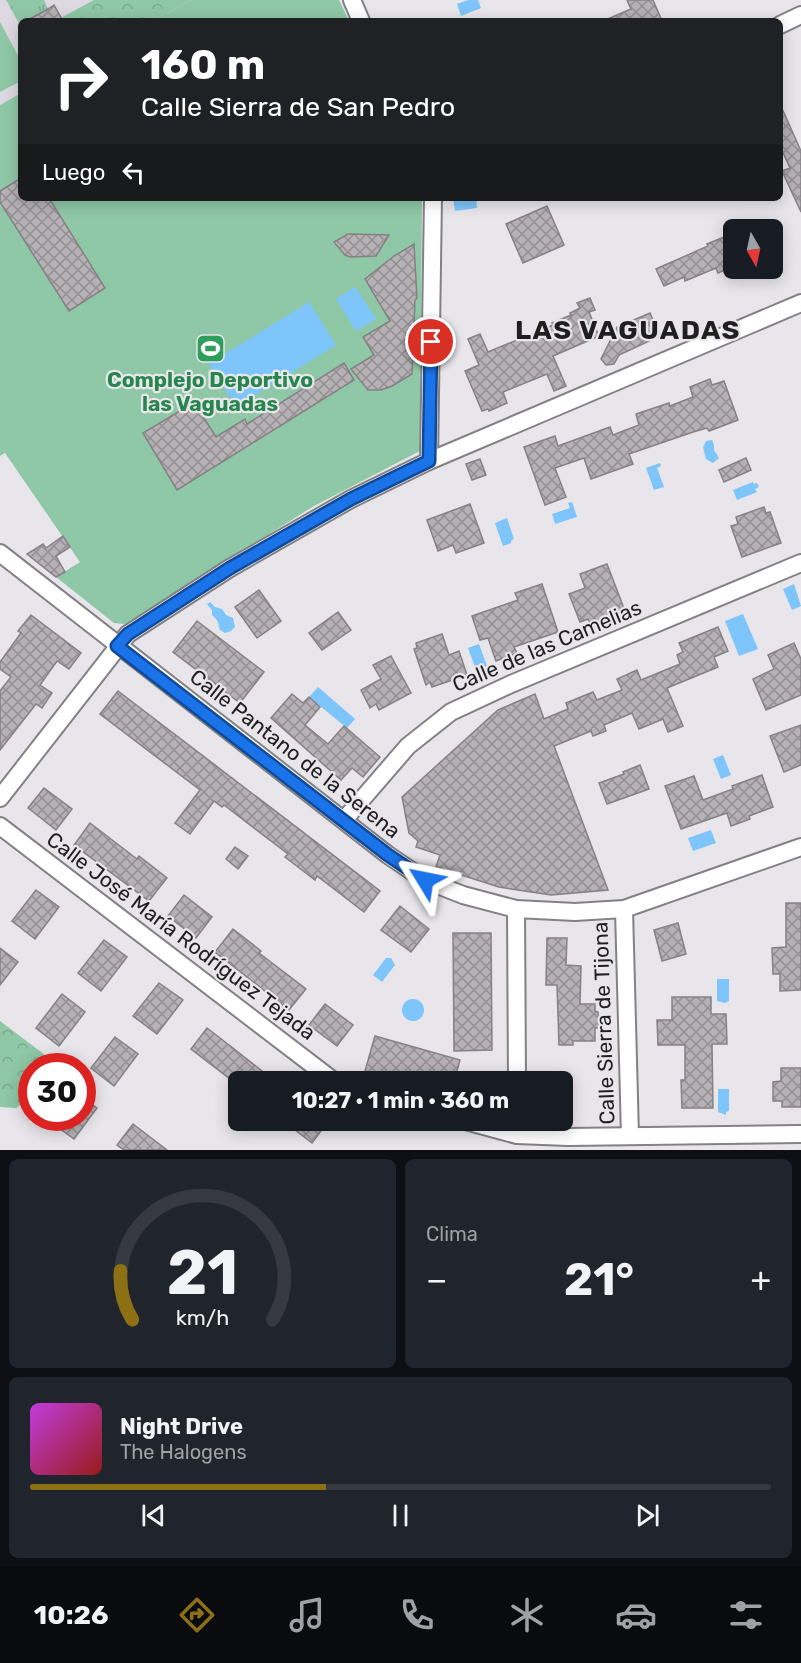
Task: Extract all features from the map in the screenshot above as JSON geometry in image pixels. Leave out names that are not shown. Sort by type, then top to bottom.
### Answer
[{"type":"street","points":[[352,0],[360,18]]},
{"type":"street","points":[[783,24],[801,15]]},
{"type":"street","points":[[429,461],[433,201]]},
{"type":"street","points":[[0,798],[128,634],[230,568],[351,499],[429,461],[801,303]]},
{"type":"street","name":"Calle Pantano de la Serena","points":[[0,553],[388,855],[425,880],[463,895],[516,909],[575,912],[624,909],[801,847]]},
{"type":"street","name":"Calle de las Camelias","points":[[344,820],[408,746],[451,712],[511,684],[801,563]]},
{"type":"street","name":"Calle José María Rodríguez Tejada","points":[[0,826],[320,1071]]},
{"type":"street","points":[[516,909],[517,1071]]},
{"type":"street","name":"Calle Sierra de Tijona","points":[[624,909],[630,1136]]},
{"type":"street","points":[[559,1131],[630,1136],[801,1134]]},
{"type":"shaded area","points":[[0,0],[191,0],[158,18],[18,18],[18,95],[0,105]]},
{"type":"green space","points":[[6,0],[44,0],[48,9],[32,18],[18,18],[18,22]]},
{"type":"green space","points":[[94,0],[191,0],[158,18],[61,18]]},
{"type":"green space","points":[[191,0],[339,0],[348,18],[158,18]]},
{"type":"green space","points":[[0,22],[18,55],[18,83],[0,92]]},
{"type":"green space","name":"Complejo Deportivo las Vaguadas","points":[[18,95],[18,201],[422,201],[420,451],[314,506],[125,624],[114,623],[56,577],[80,562],[5,453],[0,456],[0,105]]},
{"type":"green space","points":[[0,1021],[42,1053],[18,1053],[18,1107],[0,1107]]},
{"type":"water","points":[[468,0],[478,0],[481,8],[461,16],[457,4]]},
{"type":"water","points":[[453,201],[476,201],[477,208],[455,211]]},
{"type":"water","points":[[355,287],[376,319],[356,331],[336,299]]},
{"type":"water","points":[[309,302],[336,345],[236,407],[209,364]]},
{"type":"water","points":[[712,440],[719,458],[713,463],[706,459],[703,447],[706,441]]},
{"type":"water","points":[[660,463],[661,466],[657,468],[664,487],[654,490],[646,468]]},
{"type":"water","points":[[753,482],[759,487],[755,489],[757,492],[737,500],[733,490]]},
{"type":"water","points":[[572,502],[577,517],[555,524],[552,514],[570,508],[568,503]]},
{"type":"water","points":[[507,518],[514,539],[503,546],[495,523]]},
{"type":"water","points":[[794,584],[801,606],[792,610],[783,589]]},
{"type":"water","points":[[210,602],[233,618],[235,627],[231,631],[225,633],[220,630],[207,604]]},
{"type":"water","points":[[743,614],[758,649],[739,656],[725,621]]},
{"type":"water","points":[[479,644],[487,666],[476,670],[468,648]]},
{"type":"water","points":[[318,687],[355,719],[347,728],[309,697]]},
{"type":"water","points":[[723,755],[731,775],[721,779],[713,759]]},
{"type":"water","points":[[711,830],[716,843],[693,851],[688,838]]},
{"type":"water","points":[[386,958],[391,958],[395,965],[382,982],[373,975]]},
{"type":"water","points":[[717,979],[729,979],[729,1001],[725,1003],[717,1001]]},
{"type":"water","points":[[413,999],[421,1002],[424,1010],[421,1018],[413,1021],[405,1018],[402,1010],[405,1002]]},
{"type":"water","points":[[718,1089],[729,1089],[729,1111],[726,1115],[718,1112]]},
{"type":"building","points":[[627,0],[653,0],[661,18],[610,18],[631,9]]},
{"type":"building","points":[[54,5],[61,18],[32,18]]},
{"type":"building","points":[[783,111],[801,151],[801,212],[783,173],[783,171],[790,168],[783,153]]},
{"type":"building","points":[[18,180],[18,201],[51,201],[105,288],[69,311],[0,202],[0,191]]},
{"type":"building","points":[[547,206],[564,245],[523,263],[506,224]]},
{"type":"building","points":[[348,234],[389,235],[376,256],[350,257],[345,255],[334,242]]},
{"type":"building","points":[[723,237],[723,271],[718,273],[716,268],[685,281],[684,277],[664,286],[656,269],[708,246],[707,244]]},
{"type":"building","points":[[414,244],[417,298],[415,300],[412,374],[381,390],[368,390],[351,369],[374,355],[363,337],[390,321],[365,279],[394,256]]},
{"type":"building","points":[[590,298],[595,310],[589,312],[599,336],[553,356],[566,386],[554,391],[547,374],[503,392],[507,403],[489,411],[488,409],[482,411],[465,371],[479,365],[468,339],[480,334],[488,352],[553,325],[552,323],[571,315],[570,313],[580,308],[577,303]]},
{"type":"building","points":[[650,313],[660,336],[619,355],[614,364],[606,365],[601,359],[617,327]]},
{"type":"building","points":[[344,363],[354,380],[177,490],[143,433],[183,409],[185,412],[196,405],[216,437],[245,419],[247,424]]},
{"type":"building","points":[[710,379],[712,385],[724,381],[738,420],[709,431],[707,428],[693,432],[629,454],[633,464],[591,479],[584,458],[555,468],[566,497],[545,505],[524,447],[555,436],[558,446],[610,427],[613,435],[639,425],[636,414],[669,403],[670,406],[693,397],[690,387]]},
{"type":"building","points":[[746,458],[751,470],[724,482],[719,470]]},
{"type":"building","points":[[480,459],[486,475],[472,480],[466,464]]},
{"type":"building","points":[[470,504],[484,543],[456,553],[453,545],[438,551],[427,520]]},
{"type":"building","points":[[764,507],[766,513],[770,512],[781,543],[742,557],[731,526],[738,524],[736,517]]},
{"type":"building","points":[[63,536],[70,547],[56,556],[65,572],[56,577],[27,554],[43,544],[46,548]]},
{"type":"building","points":[[607,564],[625,611],[590,624],[588,619],[580,622],[569,594],[585,588],[580,574]]},
{"type":"building","points":[[542,584],[558,632],[514,647],[517,653],[496,661],[488,638],[480,640],[472,616],[518,600],[515,593]]},
{"type":"building","points":[[259,590],[281,621],[257,638],[235,607]]},
{"type":"building","points":[[338,612],[351,630],[322,650],[309,633]]},
{"type":"building","points":[[31,615],[81,653],[69,669],[57,661],[40,685],[52,693],[42,708],[36,704],[0,750],[0,691],[11,677],[0,669],[0,662],[21,633],[18,631]]},
{"type":"building","points":[[197,621],[264,672],[240,703],[173,652]]},
{"type":"building","points":[[718,627],[728,651],[714,657],[718,667],[667,688],[683,726],[668,732],[663,719],[639,729],[632,713],[604,725],[606,731],[593,736],[591,731],[554,746],[608,890],[551,895],[499,887],[436,867],[440,855],[416,847],[418,841],[409,833],[402,797],[498,710],[535,694],[544,719],[568,709],[566,703],[593,692],[597,700],[622,690],[617,679],[637,670],[641,680],[680,664],[677,655],[683,652],[679,643]]},
{"type":"building","points":[[442,634],[449,655],[459,651],[467,675],[432,687],[430,682],[426,685],[414,649],[417,648],[416,643]]},
{"type":"building","points":[[794,643],[801,659],[801,695],[766,710],[753,679],[774,669],[768,655]]},
{"type":"building","points":[[391,656],[411,693],[379,710],[376,704],[370,708],[361,690],[381,679],[373,665]]},
{"type":"building","points":[[118,691],[380,891],[364,912],[317,876],[315,880],[285,857],[288,854],[224,805],[222,807],[214,801],[190,834],[175,823],[200,790],[100,714]]},
{"type":"building","points":[[292,694],[303,703],[309,697],[320,707],[305,725],[328,744],[344,726],[380,757],[363,777],[352,768],[341,780],[271,718]]},
{"type":"building","points":[[801,725],[801,765],[784,772],[770,736]]},
{"type":"building","points":[[640,765],[649,789],[607,804],[599,783],[624,774],[623,772]]},
{"type":"building","points":[[762,775],[773,807],[731,826],[727,813],[681,829],[665,786],[694,776],[703,800]]},
{"type":"building","points":[[44,788],[72,809],[56,830],[28,808]]},
{"type":"building","points":[[90,823],[137,859],[139,856],[167,878],[149,901],[74,845]]},
{"type":"building","points":[[235,847],[248,856],[238,869],[226,859]]},
{"type":"building","points":[[36,890],[59,907],[35,939],[12,921]]},
{"type":"building","points":[[184,895],[212,917],[196,938],[168,916]]},
{"type":"building","points":[[786,903],[801,903],[801,990],[780,991],[780,974],[773,974],[772,948],[786,947]]},
{"type":"building","points":[[400,906],[429,929],[411,952],[381,930]]},
{"type":"building","points":[[678,923],[686,954],[662,961],[654,930]]},
{"type":"building","points":[[233,929],[261,951],[259,953],[306,989],[289,1010],[215,952]]},
{"type":"building","points":[[453,933],[491,933],[492,1050],[454,1051]]},
{"type":"building","points":[[547,938],[567,938],[566,965],[581,966],[580,1004],[595,1004],[595,1011],[598,1012],[599,1028],[595,1028],[595,1041],[573,1041],[573,1045],[559,1045],[557,985],[546,985]]},
{"type":"building","points":[[104,940],[127,957],[101,991],[78,973]]},
{"type":"building","points":[[0,948],[18,962],[0,985]]},
{"type":"building","points":[[159,983],[183,1000],[157,1034],[133,1016]]},
{"type":"building","points":[[62,994],[85,1012],[59,1046],[36,1028]]},
{"type":"building","points":[[672,997],[711,997],[711,1014],[726,1014],[727,1044],[712,1044],[713,1108],[682,1108],[681,1080],[685,1080],[685,1045],[658,1045],[657,1020],[672,1020]]},
{"type":"building","points":[[325,1004],[353,1025],[337,1046],[309,1025]]},
{"type":"building","points":[[207,1028],[262,1071],[228,1071],[228,1077],[191,1049]]},
{"type":"building","points":[[375,1036],[460,1060],[457,1071],[365,1071]]},
{"type":"building","points":[[115,1037],[138,1054],[114,1086],[96,1072],[96,1062]]},
{"type":"building","points":[[781,1068],[801,1068],[801,1107],[782,1107],[782,1101],[773,1101],[773,1082],[781,1081]]},
{"type":"building","points":[[133,1124],[167,1150],[124,1150],[117,1145]]},
{"type":"building","points":[[63,1131],[80,1131],[74,1139]]},
{"type":"building","points":[[296,1131],[321,1131],[312,1143]]},
{"type":"place","name":"Complejo Deportivo las Vaguadas","points":[[210,349]]},
{"type":"district","name":"LAS VAGUADAS","points":[[628,330]]},
{"type":"route","points":[[425,880],[388,855],[117,646],[128,634],[230,568],[351,499],[429,461],[431,342]]}]
